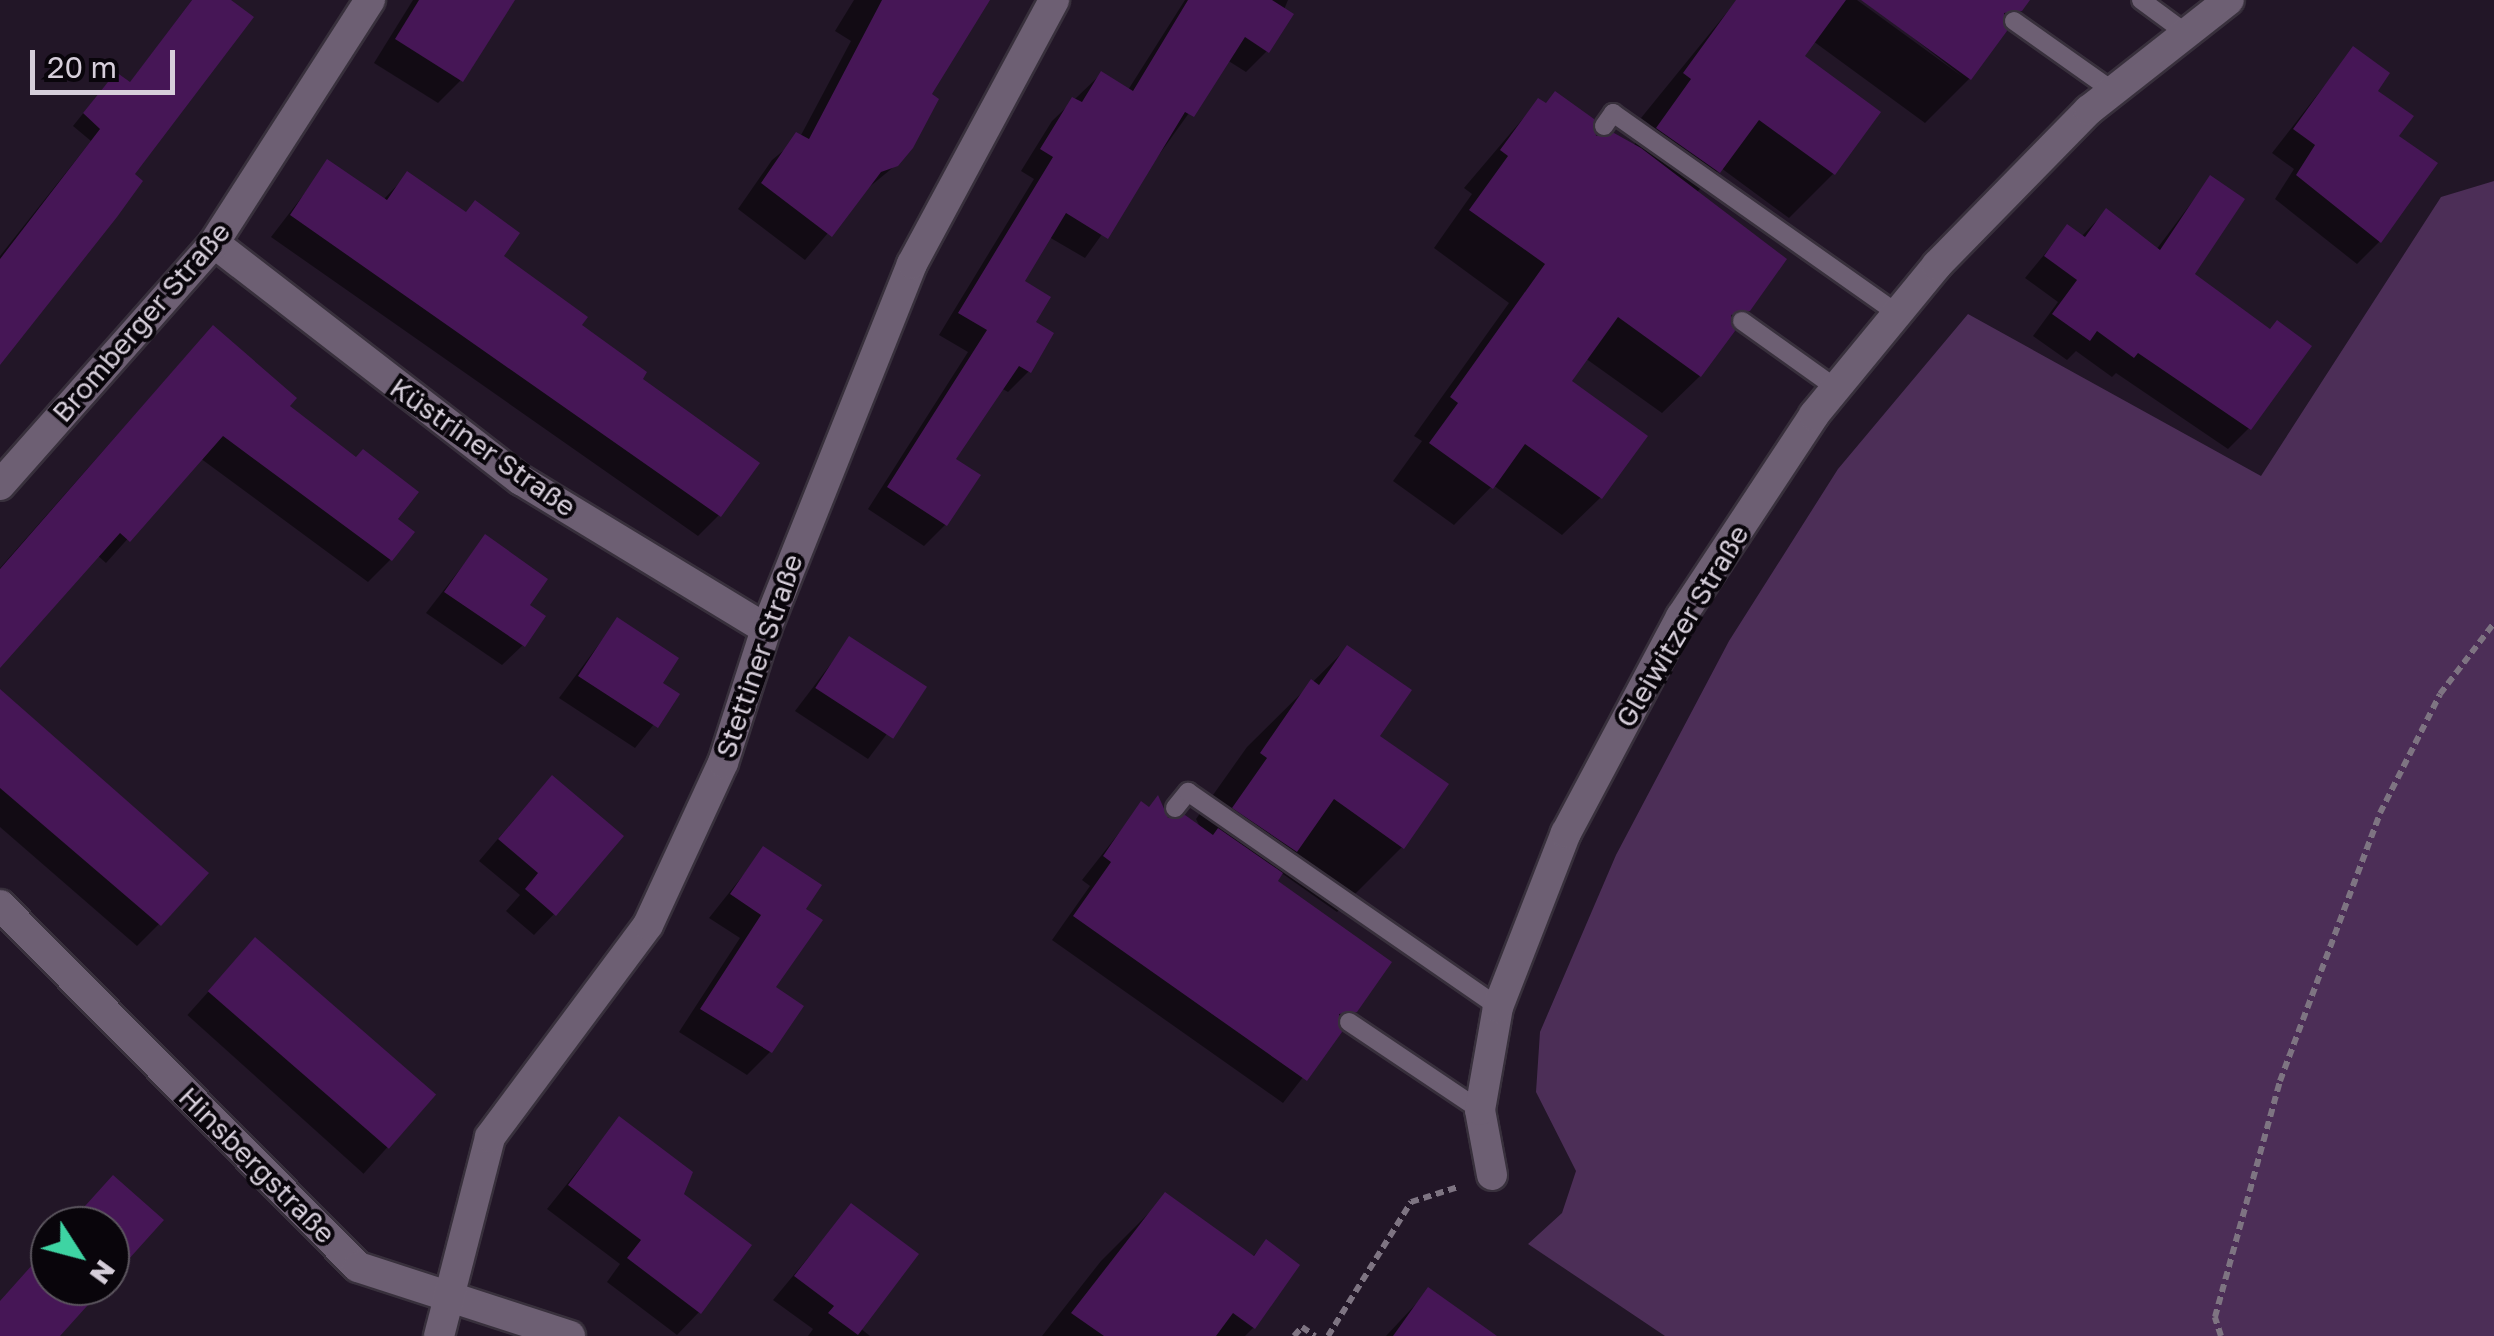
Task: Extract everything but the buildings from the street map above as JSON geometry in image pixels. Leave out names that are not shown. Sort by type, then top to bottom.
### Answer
[{"type":"street","name":"Bromberger Straße","points":[[0,485],[214,243],[370,0]]},
{"type":"street","name":"Stettiner Straße","points":[[439,1336],[490,1138],[648,925],[723,763],[766,629],[912,264],[1054,0]]},
{"type":"street","name":"Gleiwitzer Straße","points":[[1492,1175],[1480,1110],[1498,1007],[1566,832],[1681,617],[1836,388],[1938,265],[2113,91],[2229,0]]},
{"type":"street","name":"Küstriner Straße","points":[[214,243],[521,480],[766,629]]},
{"type":"street","name":"Hinsbergstraße","points":[[0,904],[358,1267],[570,1336]]},
{"type":"lane","points":[[2141,0],[2186,34]]},
{"type":"lane","points":[[2014,21],[2113,91]]},
{"type":"lane","points":[[1604,126],[1613,113],[1898,314]]},
{"type":"lane","points":[[1742,321],[1836,388]]},
{"type":"lane","points":[[1176,808],[1188,792],[1498,1007]]},
{"type":"lane","points":[[1350,1022],[1480,1110]]},
{"type":"path","points":[[2221,1336],[2215,1317],[2280,1082],[2380,813],[2440,694],[2494,623]]},
{"type":"path","points":[[1328,1336],[1410,1202],[1492,1175]]},
{"type":"path","points":[[1294,1336],[1302,1326],[1314,1336]]},
{"type":"shaded area","points":[[2494,181],[2494,1336],[1665,1336],[1528,1244],[1562,1213],[1576,1171],[1536,1092],[1540,1032],[1616,855],[1729,641],[1838,469],[1968,314],[2261,476],[2441,197]]}]
